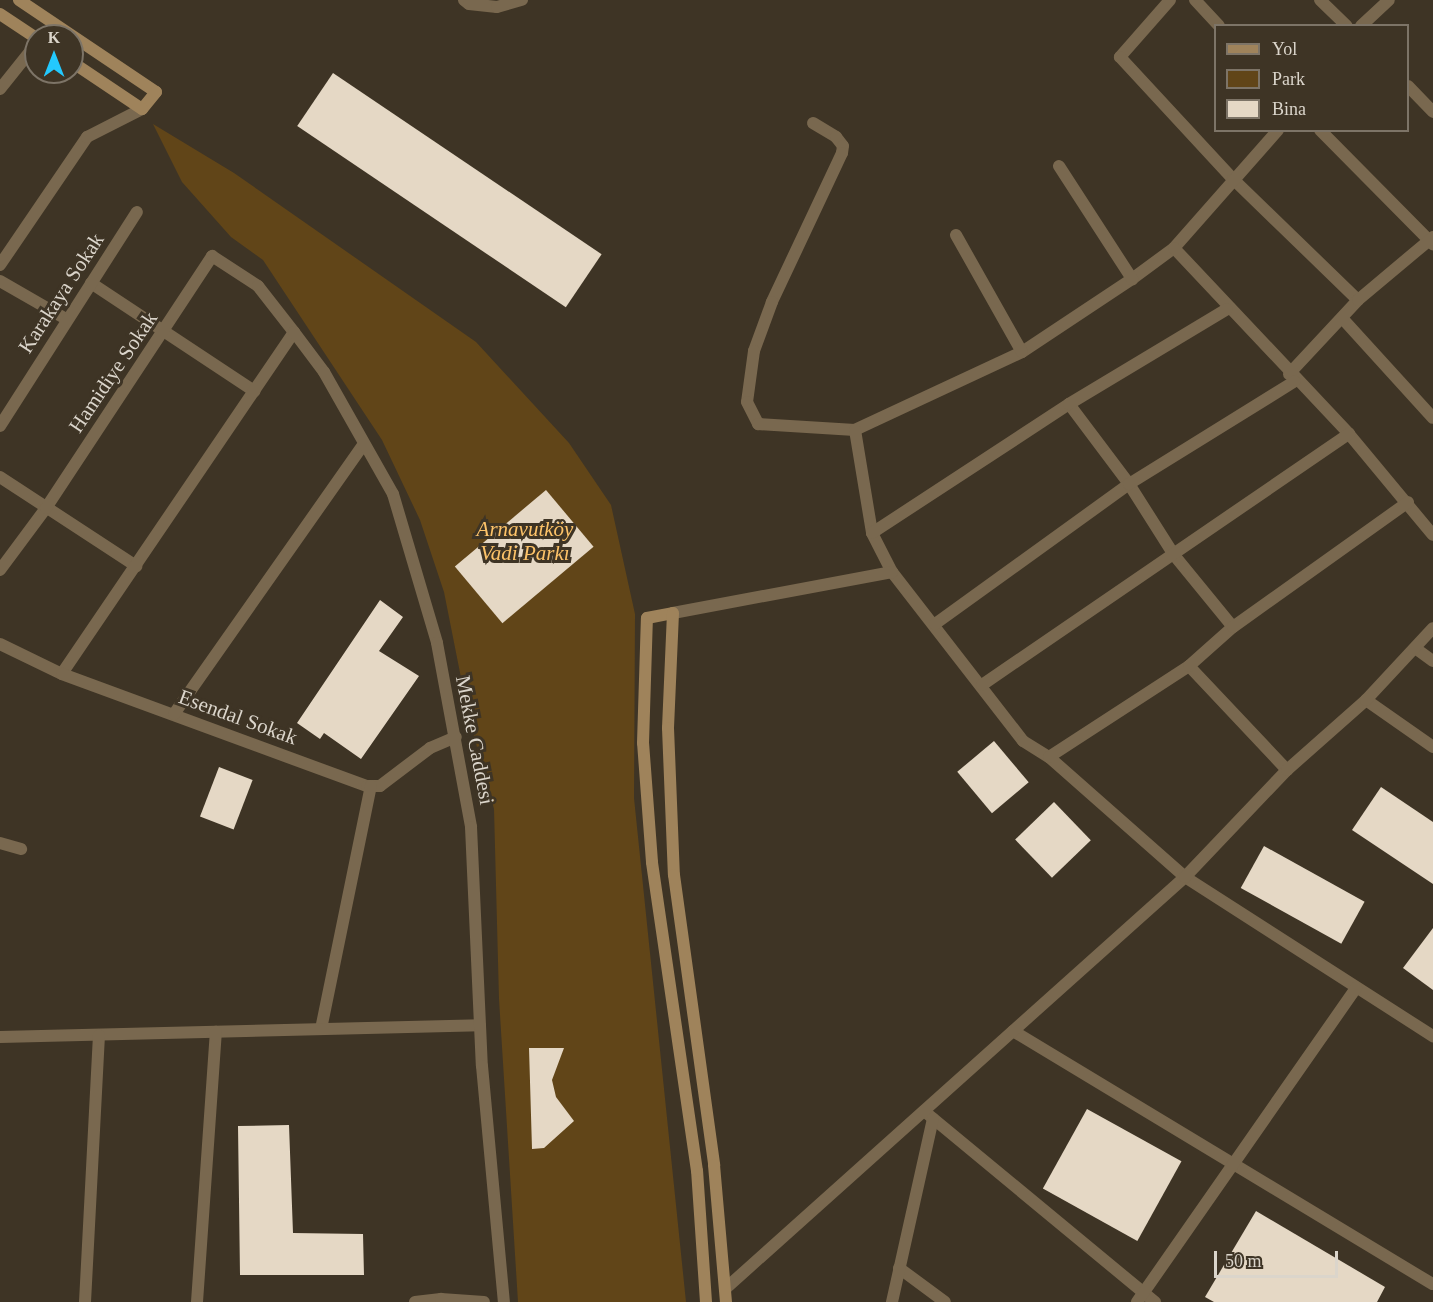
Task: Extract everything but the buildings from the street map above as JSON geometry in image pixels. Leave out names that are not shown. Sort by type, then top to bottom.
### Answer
[{"type":"main road","points":[[19,0],[156,92],[142,109],[84,70]]},
{"type":"main road","points":[[0,14],[24,30]]},
{"type":"main road","points":[[725,1289],[706,1296],[697,1171],[652,862],[643,743],[647,618],[673,613],[668,728],[674,875],[714,1165],[725,1289],[726,1302]]},
{"type":"street","points":[[464,0],[497,7],[522,0]]},
{"type":"street","points":[[1170,0],[1120,57],[1233,179],[1358,300]]},
{"type":"street","points":[[1195,0],[1217,24]]},
{"type":"street","points":[[1320,0],[1345,24]]},
{"type":"street","points":[[1363,24],[1389,0]]},
{"type":"street","points":[[0,88],[24,59]]},
{"type":"street","points":[[1409,88],[1433,112]]},
{"type":"street","points":[[0,265],[87,137],[142,109]]},
{"type":"street","points":[[813,123],[836,137],[843,146],[843,153],[768,312],[754,351],[747,402],[758,424],[855,430],[1022,352],[1132,279],[1174,248],[1276,132]]},
{"type":"street","points":[[935,624],[1129,484],[1292,378],[1358,300],[1432,240],[1322,132]]},
{"type":"street","points":[[1059,166],[1132,279]]},
{"type":"street","name":"Karakaya Sokak","points":[[0,426],[137,212]]},
{"type":"street","points":[[956,235],[1022,352]]},
{"type":"street","points":[[1174,248],[1227,309],[1349,434],[1408,502],[1433,535]]},
{"type":"street","name":"Mekke Caddesi","points":[[212,256],[258,286],[324,372],[393,494],[437,643],[471,827],[480,1025],[504,1302]]},
{"type":"street","name":"Hamidiye Sokak","points":[[0,570],[46,508],[163,334],[212,256]]},
{"type":"street","points":[[0,281],[66,320]]},
{"type":"street","points":[[91,283],[163,334],[254,392]]},
{"type":"street","points":[[872,533],[1069,404],[1227,309]]},
{"type":"street","points":[[1342,318],[1433,418]]},
{"type":"street","points":[[62,674],[294,333]]},
{"type":"street","points":[[1069,404],[1129,484],[1174,555],[1233,627]]},
{"type":"street","points":[[855,430],[872,533],[892,572],[935,624],[1023,741],[1049,757],[1185,877],[1433,1036]]},
{"type":"street","points":[[982,685],[1349,434]]},
{"type":"street","points":[[174,714],[364,444]]},
{"type":"street","points":[[0,477],[136,566]]},
{"type":"street","points":[[1049,757],[1189,666],[1233,627],[1408,502]]},
{"type":"street","points":[[673,613],[892,572]]},
{"type":"street","points":[[725,1289],[929,1115],[1013,1031],[1185,877],[1287,770],[1366,700],[1433,628]]},
{"type":"street","name":"Esendal Sokak","points":[[0,644],[62,674],[371,786]]},
{"type":"street","points":[[1415,648],[1433,661]]},
{"type":"street","points":[[1189,666],[1287,770]]},
{"type":"street","points":[[1366,700],[1433,747]]},
{"type":"street","points":[[321,1029],[371,786],[380,786],[430,748],[456,737]]},
{"type":"street","points":[[0,843],[21,849]]},
{"type":"street","points":[[1140,1298],[1356,988]]},
{"type":"street","points":[[0,1037],[480,1025]]},
{"type":"street","points":[[1013,1031],[1433,1284]]},
{"type":"street","points":[[197,1302],[216,1032]]},
{"type":"street","points":[[86,1302],[99,1035]]},
{"type":"street","points":[[892,1302],[929,1115]]},
{"type":"street","points":[[929,1115],[1140,1298],[1155,1302]]},
{"type":"street","points":[[899,1268],[945,1302]]},
{"type":"street","points":[[415,1302],[441,1300],[484,1302]]},
{"type":"green space","name":"Arnavutköy Vadi Parkı","points":[[153,124],[234,173],[476,342],[569,443],[611,505],[635,614],[634,798],[686,1302],[518,1302],[499,999],[494,809],[469,718],[444,592],[420,520],[382,440],[263,260],[231,237],[182,182]]}]
